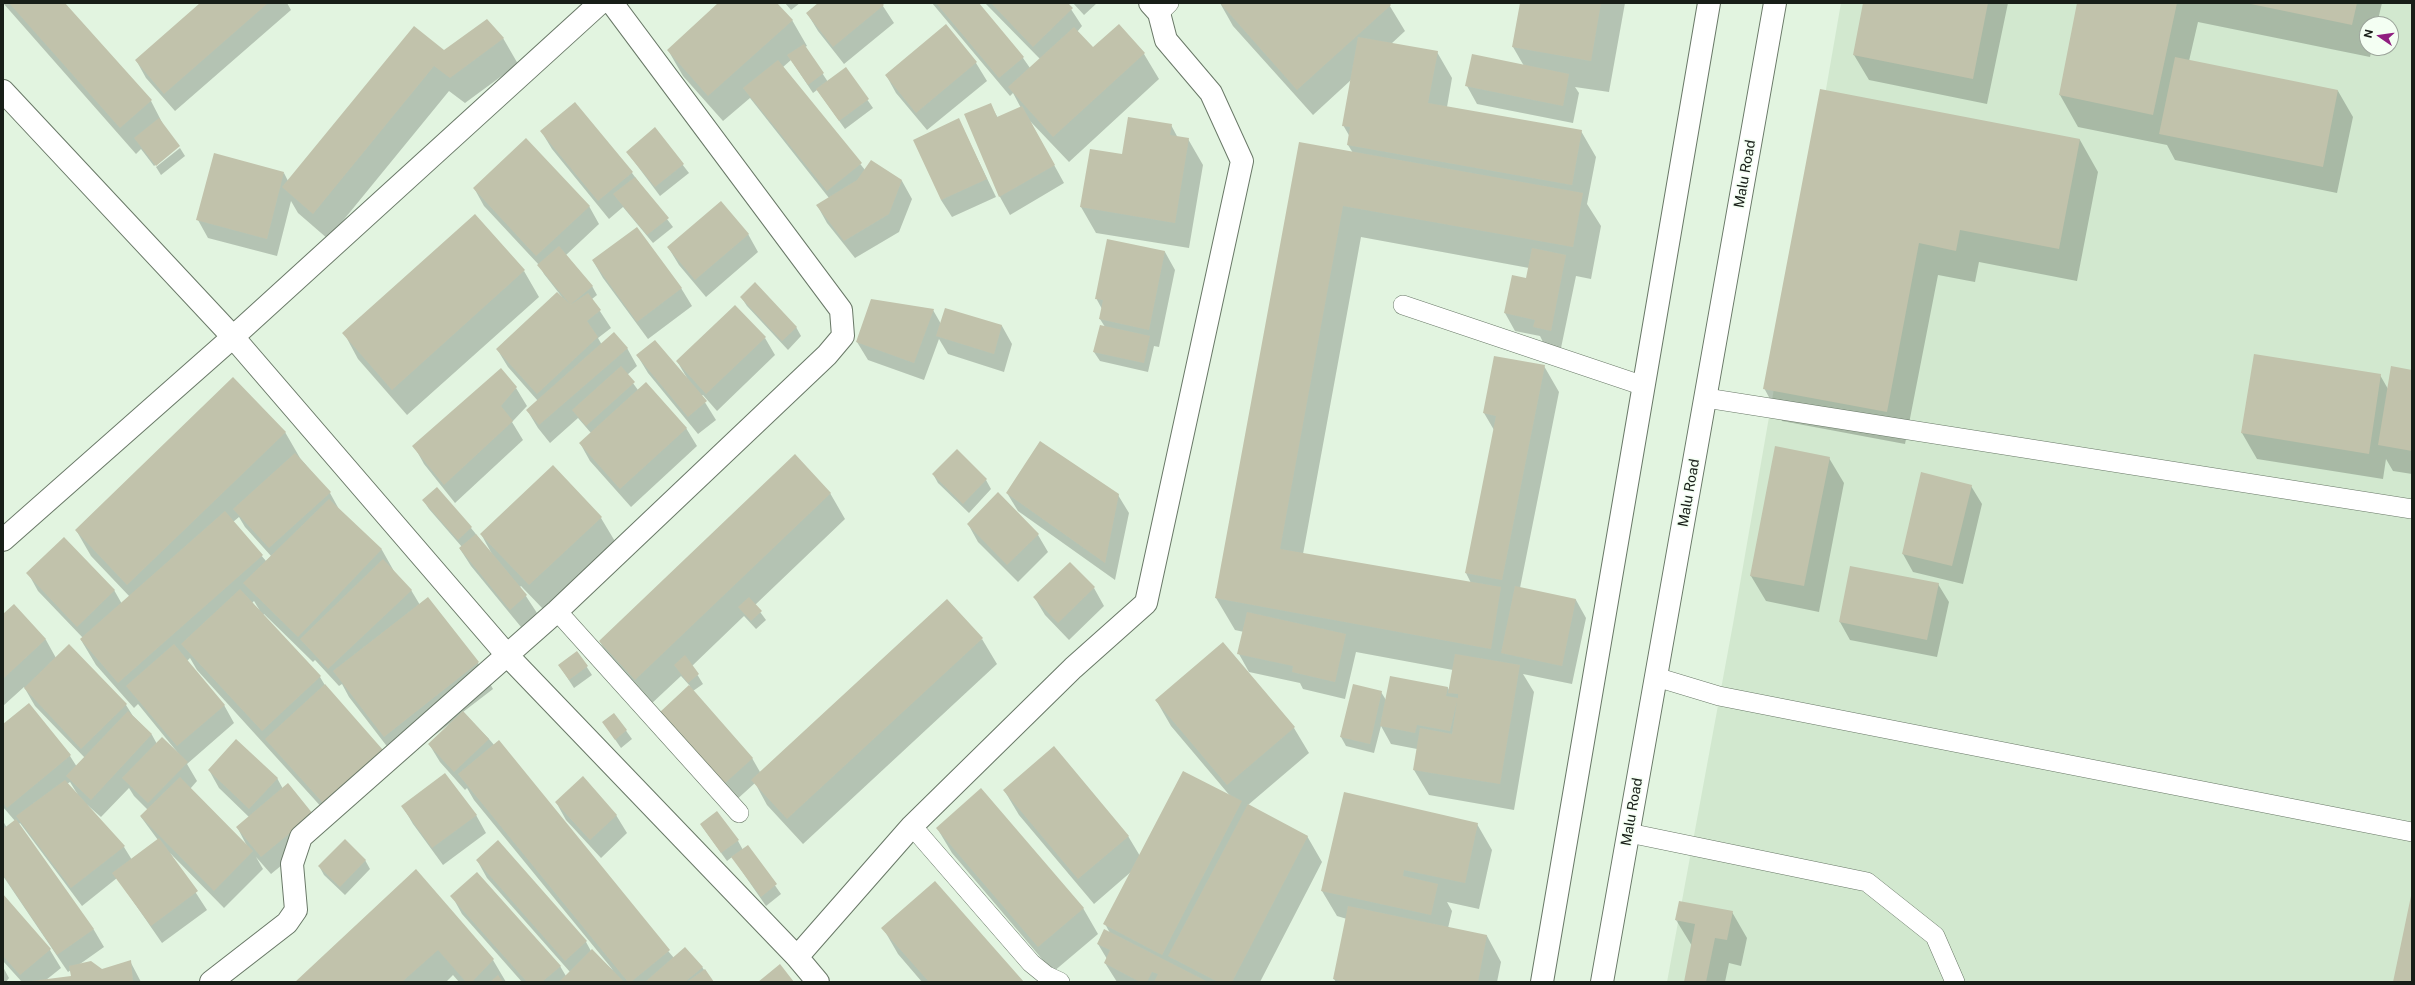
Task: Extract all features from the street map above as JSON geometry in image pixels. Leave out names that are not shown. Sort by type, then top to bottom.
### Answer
[{"type":"street","points":[[3,540],[233,337],[600,3]]},
{"type":"street","points":[[211,982],[286,923],[296,910],[292,864],[301,837],[557,611],[827,354],[843,336],[841,310],[612,3]]},
{"type":"street","points":[[1542,982],[1709,3]]},
{"type":"street","name":"Malu Road","points":[[1602,982],[1775,3]]},
{"type":"street","points":[[797,957],[912,826],[1073,668],[1146,603],[1242,161],[1211,93],[1166,40],[1159,6]]},
{"type":"street","points":[[3,91],[233,337],[507,655],[797,957],[818,982]]},
{"type":"lane","points":[[1403,305],[1644,386]]},
{"type":"lane","points":[[1706,398],[2412,509]]},
{"type":"lane","points":[[557,611],[739,812]]},
{"type":"lane","points":[[1656,677],[1719,696],[2412,832]]},
{"type":"lane","points":[[912,826],[1031,963],[1047,976],[1060,982]]},
{"type":"lane","points":[[1629,832],[1867,882],[1936,936],[1955,982]]},
{"type":"shaded area","points":[[1841,3],[2412,3],[2412,982],[1667,982],[1733,624]]},
{"type":"building","points":[[9,3],[65,3],[152,100],[120,128]]},
{"type":"building","points":[[200,3],[268,3],[164,94],[135,60]]},
{"type":"building","points":[[718,3],[777,3],[793,20],[708,96],[667,50]]},
{"type":"building","points":[[818,3],[882,3],[884,5],[833,47],[806,13]]},
{"type":"building","points":[[936,3],[979,3],[1024,57],[999,78]]},
{"type":"building","points":[[991,3],[1068,3],[1073,8],[1033,47]]},
{"type":"building","points":[[1220,3],[1389,3],[1391,5],[1297,90]]},
{"type":"building","points":[[1520,3],[1601,3],[1591,61],[1512,47]]},
{"type":"building","points":[[1863,3],[1988,3],[1973,79],[1853,55]]},
{"type":"building","points":[[2077,3],[2177,3],[2153,115],[2059,95]]},
{"type":"building","points":[[2246,3],[2357,3],[2352,25]]},
{"type":"building","points":[[487,19],[504,38],[450,78],[434,66],[313,214],[282,187],[414,26],[444,50]]},
{"type":"building","points":[[946,24],[977,62],[916,113],[885,75]]},
{"type":"building","points":[[1119,24],[1145,53],[1053,137],[1008,87],[1074,27],[1093,47]]},
{"type":"building","points":[[1358,37],[1438,51],[1428,103],[1582,130],[1572,185],[1347,145],[1350,127],[1342,126]]},
{"type":"building","points":[[804,44],[824,73],[808,85],[787,55]]},
{"type":"building","points":[[1472,54],[1569,74],[1563,106],[1465,86]]},
{"type":"building","points":[[2175,57],[2338,90],[2323,167],[2159,134]]},
{"type":"building","points":[[778,60],[862,163],[827,191],[743,88]]},
{"type":"building","points":[[846,67],[869,99],[839,121],[816,89]]},
{"type":"building","points":[[1820,89],[2080,139],[2059,249],[1960,230],[1956,251],[1919,243],[1887,412],[1763,389]]},
{"type":"building","points":[[575,102],[633,172],[598,201],[540,131]]},
{"type":"building","points":[[991,103],[997,117],[1022,106],[1055,165],[999,197],[964,114]]},
{"type":"building","points":[[1128,117],[1172,124],[1170,135],[1189,138],[1175,223],[1080,207],[1090,149],[1122,154]]},
{"type":"building","points":[[159,118],[180,146],[156,166],[134,138]]},
{"type":"building","points":[[959,118],[987,179],[941,200],[913,140]]},
{"type":"building","points":[[655,127],[684,164],[655,187],[626,152]]},
{"type":"building","points":[[526,138],[590,206],[536,256],[473,188]]},
{"type":"building","points":[[1299,142],[1583,193],[1573,247],[1343,206],[1280,549],[1501,587],[1491,649],[1215,598]]},
{"type":"building","points":[[214,153],[284,172],[267,239],[196,220]]},
{"type":"building","points":[[871,160],[902,180],[889,214],[844,241],[816,205],[857,180]]},
{"type":"building","points":[[635,177],[669,218],[647,235],[613,194]]},
{"type":"building","points":[[721,201],[749,234],[695,280],[667,247]]},
{"type":"building","points":[[475,214],[525,270],[392,390],[342,333]]},
{"type":"building","points":[[637,227],[682,288],[637,322],[592,260]]},
{"type":"building","points":[[1107,239],[1165,251],[1149,330],[1099,319],[1103,300],[1095,299]]},
{"type":"building","points":[[559,246],[593,286],[570,305],[588,293],[601,310],[587,321],[598,337],[537,394],[496,349],[557,292],[570,304],[537,265]]},
{"type":"building","points":[[1532,248],[1566,255],[1551,331],[1533,327],[1535,320],[1504,313],[1512,275],[1526,278]]},
{"type":"building","points":[[755,282],[797,327],[782,341],[740,297]]},
{"type":"building","points":[[871,299],[934,309],[914,363],[856,342]]},
{"type":"building","points":[[735,305],[766,337],[706,394],[676,361]]},
{"type":"building","points":[[945,308],[1002,325],[994,354],[936,336]]},
{"type":"building","points":[[1100,325],[1150,336],[1144,363],[1093,352]]},
{"type":"building","points":[[614,332],[628,348],[539,425],[526,410]]},
{"type":"building","points":[[655,340],[707,401],[688,417],[636,355]]},
{"type":"building","points":[[2254,354],[2381,374],[2369,454],[2241,433]]},
{"type":"building","points":[[1494,356],[1545,365],[1502,580],[1465,573],[1496,416],[1483,413]]},
{"type":"building","points":[[621,366],[635,382],[586,426],[572,410]]},
{"type":"building","points":[[2391,366],[2412,370],[2412,451],[2378,445]]},
{"type":"building","points":[[501,368],[517,387],[501,406],[513,421],[444,485],[412,446]]},
{"type":"building","points":[[233,377],[286,432],[127,585],[75,530]]},
{"type":"building","points":[[646,382],[687,428],[620,489],[579,443]]},
{"type":"building","points":[[1040,441],[1119,494],[1105,563],[1006,493]]},
{"type":"building","points":[[1775,446],[1830,457],[1804,586],[1750,576]]},
{"type":"building","points":[[957,449],[987,479],[963,504],[932,474]]},
{"type":"building","points":[[295,453],[331,492],[269,548],[233,509]]},
{"type":"building","points":[[795,454],[831,493],[635,680],[599,641]]},
{"type":"building","points":[[553,465],[602,517],[529,585],[480,534]]},
{"type":"building","points":[[1921,472],[1972,485],[1952,566],[1902,554]]},
{"type":"building","points":[[437,487],[472,527],[458,540],[422,500]]},
{"type":"building","points":[[998,492],[1039,534],[1007,565],[967,524]]},
{"type":"building","points":[[329,499],[382,549],[298,637],[243,583]]},
{"type":"building","points":[[225,511],[263,555],[118,683],[80,639]]},
{"type":"building","points":[[476,534],[527,595],[510,610],[459,548]]},
{"type":"building","points":[[64,537],[115,590],[77,627],[26,573]]},
{"type":"building","points":[[383,559],[412,590],[328,669],[300,639]]},
{"type":"building","points":[[1070,562],[1095,587],[1058,623],[1033,597]]},
{"type":"building","points":[[1850,566],[1939,583],[1927,640],[1839,622]]},
{"type":"building","points":[[1515,586],[1576,599],[1562,666],[1501,653]]},
{"type":"building","points":[[240,589],[321,676],[262,731],[181,644]]},
{"type":"building","points":[[428,597],[479,662],[384,737],[333,671]]},
{"type":"building","points":[[749,597],[762,611],[751,621],[738,607]]},
{"type":"building","points":[[947,599],[983,638],[787,819],[751,780]]},
{"type":"building","points":[[14,604],[46,639],[3,679],[3,614]]},
{"type":"building","points":[[1247,612],[1346,634],[1335,682],[1292,672],[1293,666],[1237,654]]},
{"type":"building","points":[[1223,642],[1295,727],[1227,785],[1155,700]]},
{"type":"building","points":[[69,644],[127,704],[81,749],[24,688]]},
{"type":"building","points":[[174,644],[225,705],[177,746],[126,686]]},
{"type":"building","points":[[577,651],[588,666],[569,680],[558,665]]},
{"type":"building","points":[[1455,654],[1520,665],[1500,784],[1413,770],[1420,728],[1452,734],[1457,701],[1450,731],[1417,725],[1415,733],[1380,726],[1390,676],[1448,687],[1446,696],[1458,698],[1458,694],[1448,693]]},
{"type":"building","points":[[685,655],[699,674],[688,683],[674,665]]},
{"type":"building","points":[[325,684],[383,750],[324,804],[265,739]]},
{"type":"building","points":[[1353,684],[1382,691],[1370,744],[1340,737]]},
{"type":"building","points":[[689,685],[753,758],[723,785],[660,712]]},
{"type":"building","points":[[29,703],[71,755],[7,808],[3,803],[3,724]]},
{"type":"building","points":[[128,711],[152,734],[91,800],[66,776]]},
{"type":"building","points":[[463,711],[489,739],[454,772],[428,744]]},
{"type":"building","points":[[614,713],[627,730],[615,740],[602,722]]},
{"type":"building","points":[[162,737],[188,762],[148,803],[122,778]]},
{"type":"building","points":[[236,739],[278,778],[249,809],[208,770]]},
{"type":"building","points":[[499,740],[670,950],[631,982],[628,982],[458,774]]},
{"type":"building","points":[[1054,746],[1129,836],[1078,879],[1003,790]]},
{"type":"building","points":[[1183,771],[1242,801],[1162,955],[1103,924]]},
{"type":"building","points":[[445,773],[477,815],[432,848],[401,806]]},
{"type":"building","points":[[583,776],[617,815],[590,840],[555,802]]},
{"type":"building","points":[[180,777],[253,851],[214,891],[140,816]]},
{"type":"building","points":[[65,780],[125,846],[71,888],[16,816]]},
{"type":"building","points":[[288,783],[313,814],[261,857],[236,827]]},
{"type":"building","points":[[981,788],[1084,908],[1038,947],[936,828]]},
{"type":"building","points":[[1344,792],[1478,823],[1465,883],[1404,870],[1403,876],[1438,884],[1431,915],[1321,891]]},
{"type":"building","points":[[1248,804],[1308,836],[1232,982],[1218,982],[1168,956]]},
{"type":"building","points":[[717,811],[739,840],[721,853],[700,824]]},
{"type":"building","points":[[16,819],[94,929],[57,955],[3,875],[3,829]]},
{"type":"building","points":[[159,838],[198,891],[151,926],[112,873]]},
{"type":"building","points":[[345,839],[366,860],[340,887],[318,866]]},
{"type":"building","points":[[498,840],[587,941],[565,961],[476,860]]},
{"type":"building","points":[[748,845],[777,884],[761,897],[731,857]]},
{"type":"building","points":[[416,869],[494,959],[472,982],[466,982],[438,950],[402,982],[295,982]]},
{"type":"building","points":[[477,872],[561,966],[542,982],[527,982],[450,896]]},
{"type":"building","points":[[935,881],[1024,982],[929,982],[881,928]]},
{"type":"building","points":[[3,894],[51,949],[20,975],[3,956]]},
{"type":"building","points":[[2411,896],[2412,982],[2393,982]]},
{"type":"building","points":[[1679,901],[1733,911],[1727,940],[1715,938],[1706,982],[1684,982],[1695,924],[1675,920]]},
{"type":"building","points":[[1348,906],[1487,935],[1478,982],[1345,982],[1333,979]]},
{"type":"building","points":[[1104,929],[1208,982],[1154,982],[1158,974],[1152,972],[1147,982],[1140,982],[1104,963],[1110,950],[1097,944]]},
{"type":"building","points":[[685,947],[703,967],[685,982],[645,982]]},
{"type":"building","points":[[592,949],[624,982],[559,982]]},
{"type":"building","points":[[131,960],[133,982],[24,982],[71,976],[69,966],[91,961],[102,969]]},
{"type":"building","points":[[780,964],[794,982],[758,982]]},
{"type":"building","points":[[705,969],[714,982],[687,982]]},
{"type":"building","points":[[498,975],[503,982],[490,982]]}]
